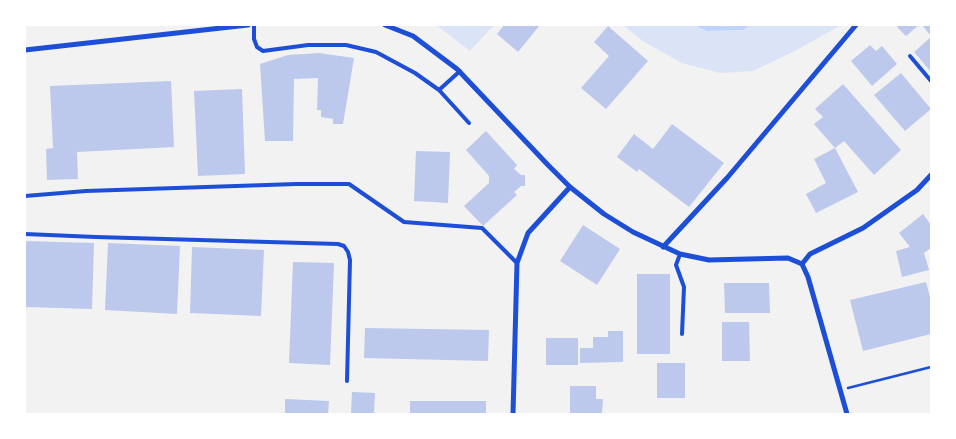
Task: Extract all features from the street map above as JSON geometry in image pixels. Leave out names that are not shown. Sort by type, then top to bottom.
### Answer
[{"type":"street","points":[[25,50],[248,25]]},
{"type":"street","points":[[385,25],[413,36],[460,72],[570,187],[604,214],[633,232],[680,254],[709,260],[788,258],[802,264],[808,277],[847,414]]},
{"type":"street","points":[[664,247],[727,178],[856,25]]},
{"type":"street","points":[[802,264],[810,254],[871,222],[917,190],[931,175]]},
{"type":"street","points":[[513,414],[517,263],[528,233],[570,187]]},
{"type":"lane","points":[[254,25],[254,39],[257,48],[263,52],[308,45],[346,45],[376,52],[415,73],[438,90],[469,123]]},
{"type":"lane","points":[[910,56],[931,81]]},
{"type":"lane","points":[[438,90],[460,72]]},
{"type":"lane","points":[[25,196],[86,191],[349,184],[404,222],[482,228],[517,263]]},
{"type":"lane","points":[[25,234],[338,244],[344,246],[350,260],[347,381]]},
{"type":"lane","points":[[680,254],[676,265],[684,287],[682,334]]},
{"type":"path","points":[[839,390],[931,368]]},
{"type":"shaded area","points":[[436,25],[494,25],[470,51]]},
{"type":"shaded area","points":[[623,25],[694,25],[707,31],[743,30],[751,25],[841,25],[795,51],[753,71],[720,73],[682,63],[644,42]]},
{"type":"water","points":[[694,25],[751,25],[743,30],[707,31]]},
{"type":"building","points":[[504,25],[540,25],[518,52],[497,34]]},
{"type":"building","points":[[899,25],[919,25],[906,36],[897,27]]},
{"type":"building","points":[[922,25],[931,25],[931,36]]},
{"type":"building","points":[[608,26],[648,61],[606,109],[581,88],[609,56],[594,42]]},
{"type":"building","points":[[931,37],[931,72],[914,52]]},
{"type":"building","points":[[870,45],[876,51],[882,46],[897,64],[872,86],[851,61]]},
{"type":"building","points":[[319,53],[354,58],[343,124],[333,124],[333,119],[321,117],[321,110],[317,110],[318,78],[294,79],[293,141],[265,141],[260,64],[288,55]]},
{"type":"building","points":[[901,73],[931,109],[905,131],[874,95]]},
{"type":"building","points":[[171,81],[174,147],[77,152],[78,179],[47,180],[46,149],[53,148],[50,86]]},
{"type":"building","points":[[843,84],[901,150],[874,175],[844,141],[835,148],[814,124],[823,117],[815,109]]},
{"type":"building","points":[[242,89],[245,174],[198,176],[194,91]]},
{"type":"building","points":[[672,124],[724,163],[689,207],[639,169],[637,172],[617,157],[634,134],[653,149]]},
{"type":"building","points":[[486,131],[517,165],[514,169],[521,175],[525,175],[525,186],[521,186],[514,192],[517,195],[483,226],[464,206],[489,183],[489,176],[466,150]]},
{"type":"building","points":[[835,148],[858,192],[816,213],[806,194],[826,183],[814,159]]},
{"type":"building","points":[[416,151],[450,152],[448,203],[414,201]]},
{"type":"building","points":[[923,214],[931,225],[931,248],[924,253],[929,270],[902,277],[896,251],[910,247],[899,233]]},
{"type":"building","points":[[583,225],[620,249],[597,285],[560,261]]},
{"type":"building","points":[[25,241],[94,243],[92,309],[25,307]]},
{"type":"building","points":[[108,243],[180,246],[177,314],[105,310]]},
{"type":"building","points":[[192,247],[264,250],[261,316],[190,313]]},
{"type":"building","points":[[293,262],[334,263],[330,365],[289,363]]},
{"type":"building","points":[[637,274],[670,274],[670,354],[637,354]]},
{"type":"building","points":[[926,282],[931,301],[931,334],[863,351],[850,300]]},
{"type":"building","points":[[724,283],[769,283],[770,313],[725,313]]},
{"type":"building","points":[[722,322],[749,322],[750,361],[722,361]]},
{"type":"building","points":[[365,328],[489,330],[488,361],[364,358]]},
{"type":"building","points":[[608,331],[623,331],[623,362],[580,363],[580,348],[593,348],[593,337],[608,337]]},
{"type":"building","points":[[546,338],[578,338],[578,365],[546,365]]},
{"type":"building","points":[[657,363],[685,363],[685,398],[657,398]]},
{"type":"building","points":[[570,386],[596,386],[596,399],[603,399],[602,413],[570,414]]},
{"type":"building","points":[[352,392],[375,393],[374,414],[351,414]]},
{"type":"building","points":[[285,399],[329,401],[328,414],[285,414]]},
{"type":"building","points":[[410,401],[486,401],[486,414],[410,414]]}]
